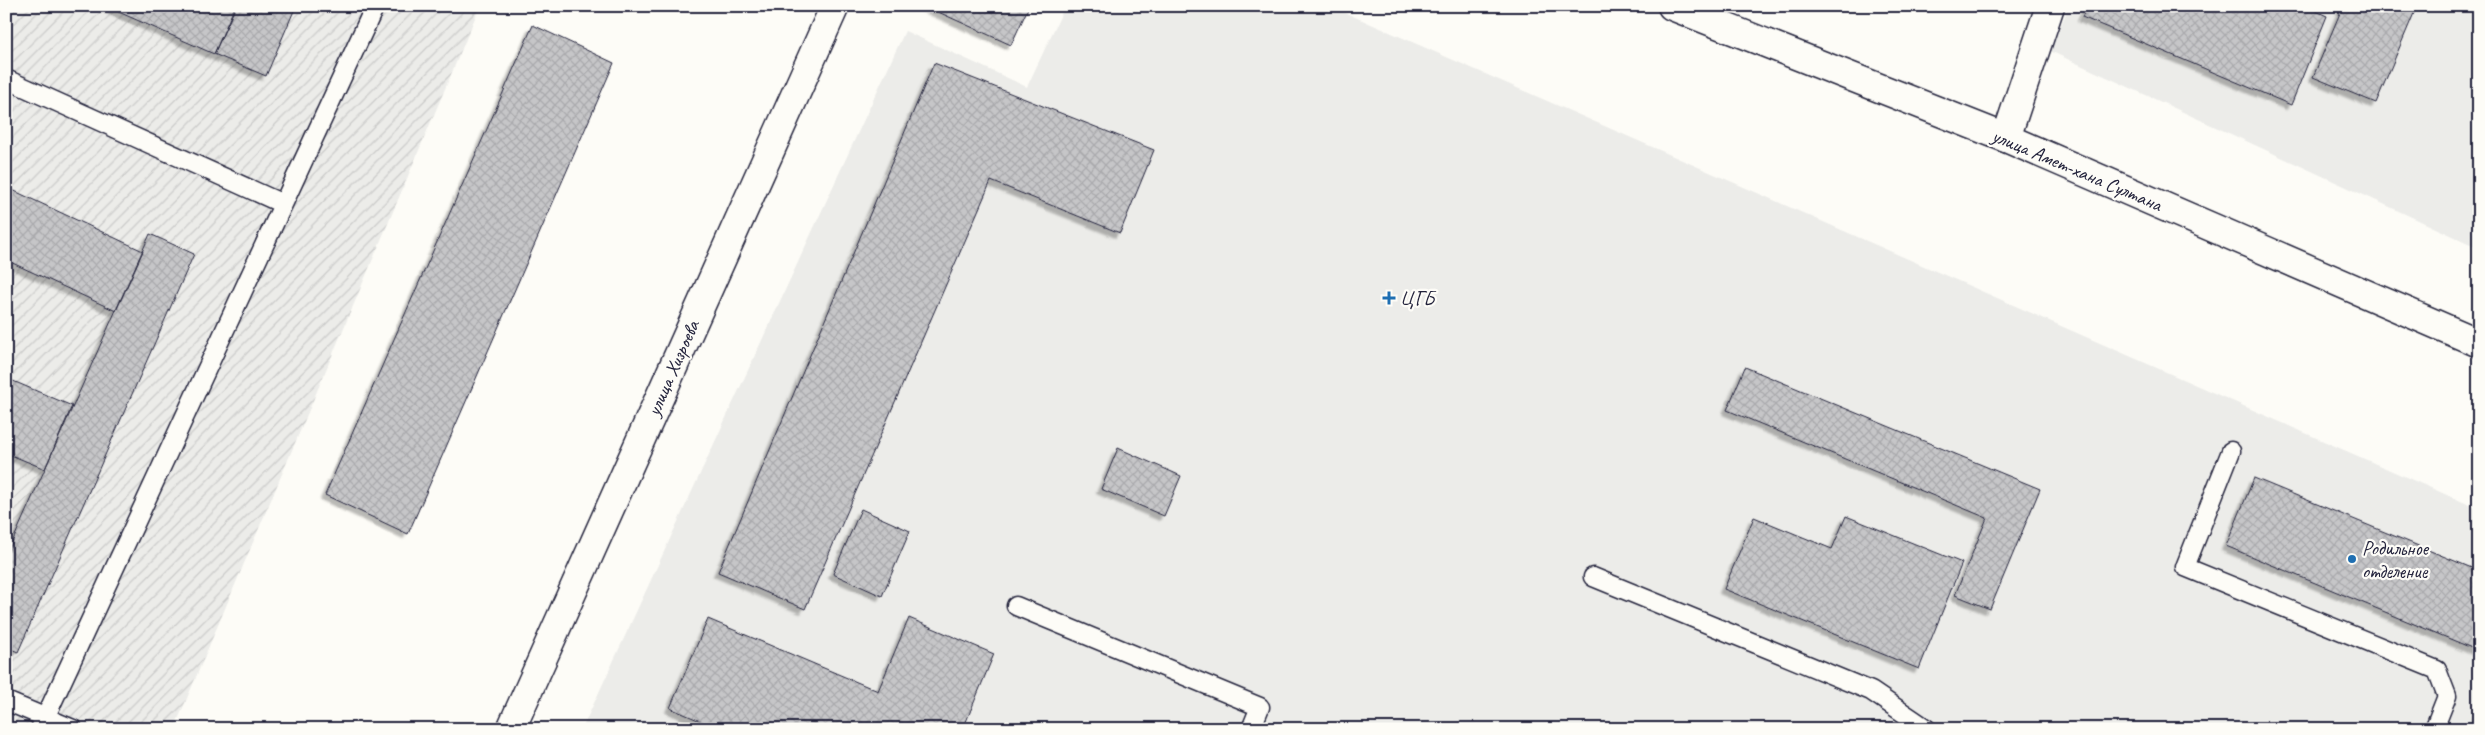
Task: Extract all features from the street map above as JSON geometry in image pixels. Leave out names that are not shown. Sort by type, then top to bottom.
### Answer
[{"type":"street","name":"улица Хизроева","points":[[510,729],[835,6]]},
{"type":"street","name":"улица Амет-хана Султана","points":[[1672,6],[2006,138],[2479,343]]},
{"type":"street","points":[[2006,138],[2050,6]]},
{"type":"lane","points":[[43,723],[375,6]]},
{"type":"lane","points":[[6,79],[282,204]]},
{"type":"lane","points":[[2231,451],[2185,567],[2437,670],[2447,696],[2434,729]]},
{"type":"lane","points":[[1593,577],[1871,691],[1927,729]]},
{"type":"lane","points":[[1016,606],[1260,707],[1252,729]]},
{"type":"lane","points":[[6,701],[43,723],[73,729]]},
{"type":"shaded area","points":[[6,6],[480,6],[174,729],[6,729]]},
{"type":"shaded area","name":"ЦГБ","points":[[1065,6],[1330,6],[2479,509],[2479,729],[582,729],[905,31],[1027,87]]},
{"type":"shaded area","points":[[2069,6],[2479,6],[2479,248],[2050,51]]},
{"type":"building","points":[[105,6],[236,6],[214,54]]},
{"type":"building","points":[[235,6],[296,6],[266,76],[214,54]]},
{"type":"building","points":[[925,6],[1029,6],[1011,45]]},
{"type":"building","points":[[2087,6],[2305,6],[2327,16],[2291,105],[2082,17]]},
{"type":"building","points":[[2343,6],[2417,6],[2376,103],[2313,77]]},
{"type":"building","points":[[533,25],[614,63],[408,534],[325,495]]},
{"type":"building","points":[[934,63],[1154,150],[1120,233],[991,181],[805,609],[718,572]]},
{"type":"building","points":[[6,187],[143,251],[116,311],[6,260]]},
{"type":"building","points":[[150,234],[194,254],[18,652],[6,647],[6,556]]},
{"type":"building","points":[[1745,367],[2040,489],[1990,609],[1955,595],[1987,518],[1727,410]]},
{"type":"building","points":[[6,378],[72,406],[45,469],[6,453]]},
{"type":"building","points":[[1118,448],[1181,476],[1164,516],[1101,489]]},
{"type":"building","name":"Родильное отделение","points":[[2254,478],[2479,571],[2479,651],[2226,546]]},
{"type":"building","points":[[861,509],[910,531],[882,596],[833,574]]},
{"type":"building","points":[[1846,516],[1962,563],[1919,669],[1724,589],[1754,517],[1832,549]]},
{"type":"building","points":[[909,618],[994,654],[963,729],[719,729],[670,708],[708,619],[878,691]]},
{"type":"building","points":[[2479,709],[2479,729],[2471,729]]},
{"type":"place","name":"ЦГБ","points":[[1389,298]]},
{"type":"place","name":"Родильное отделение","points":[[2352,559]]}]
